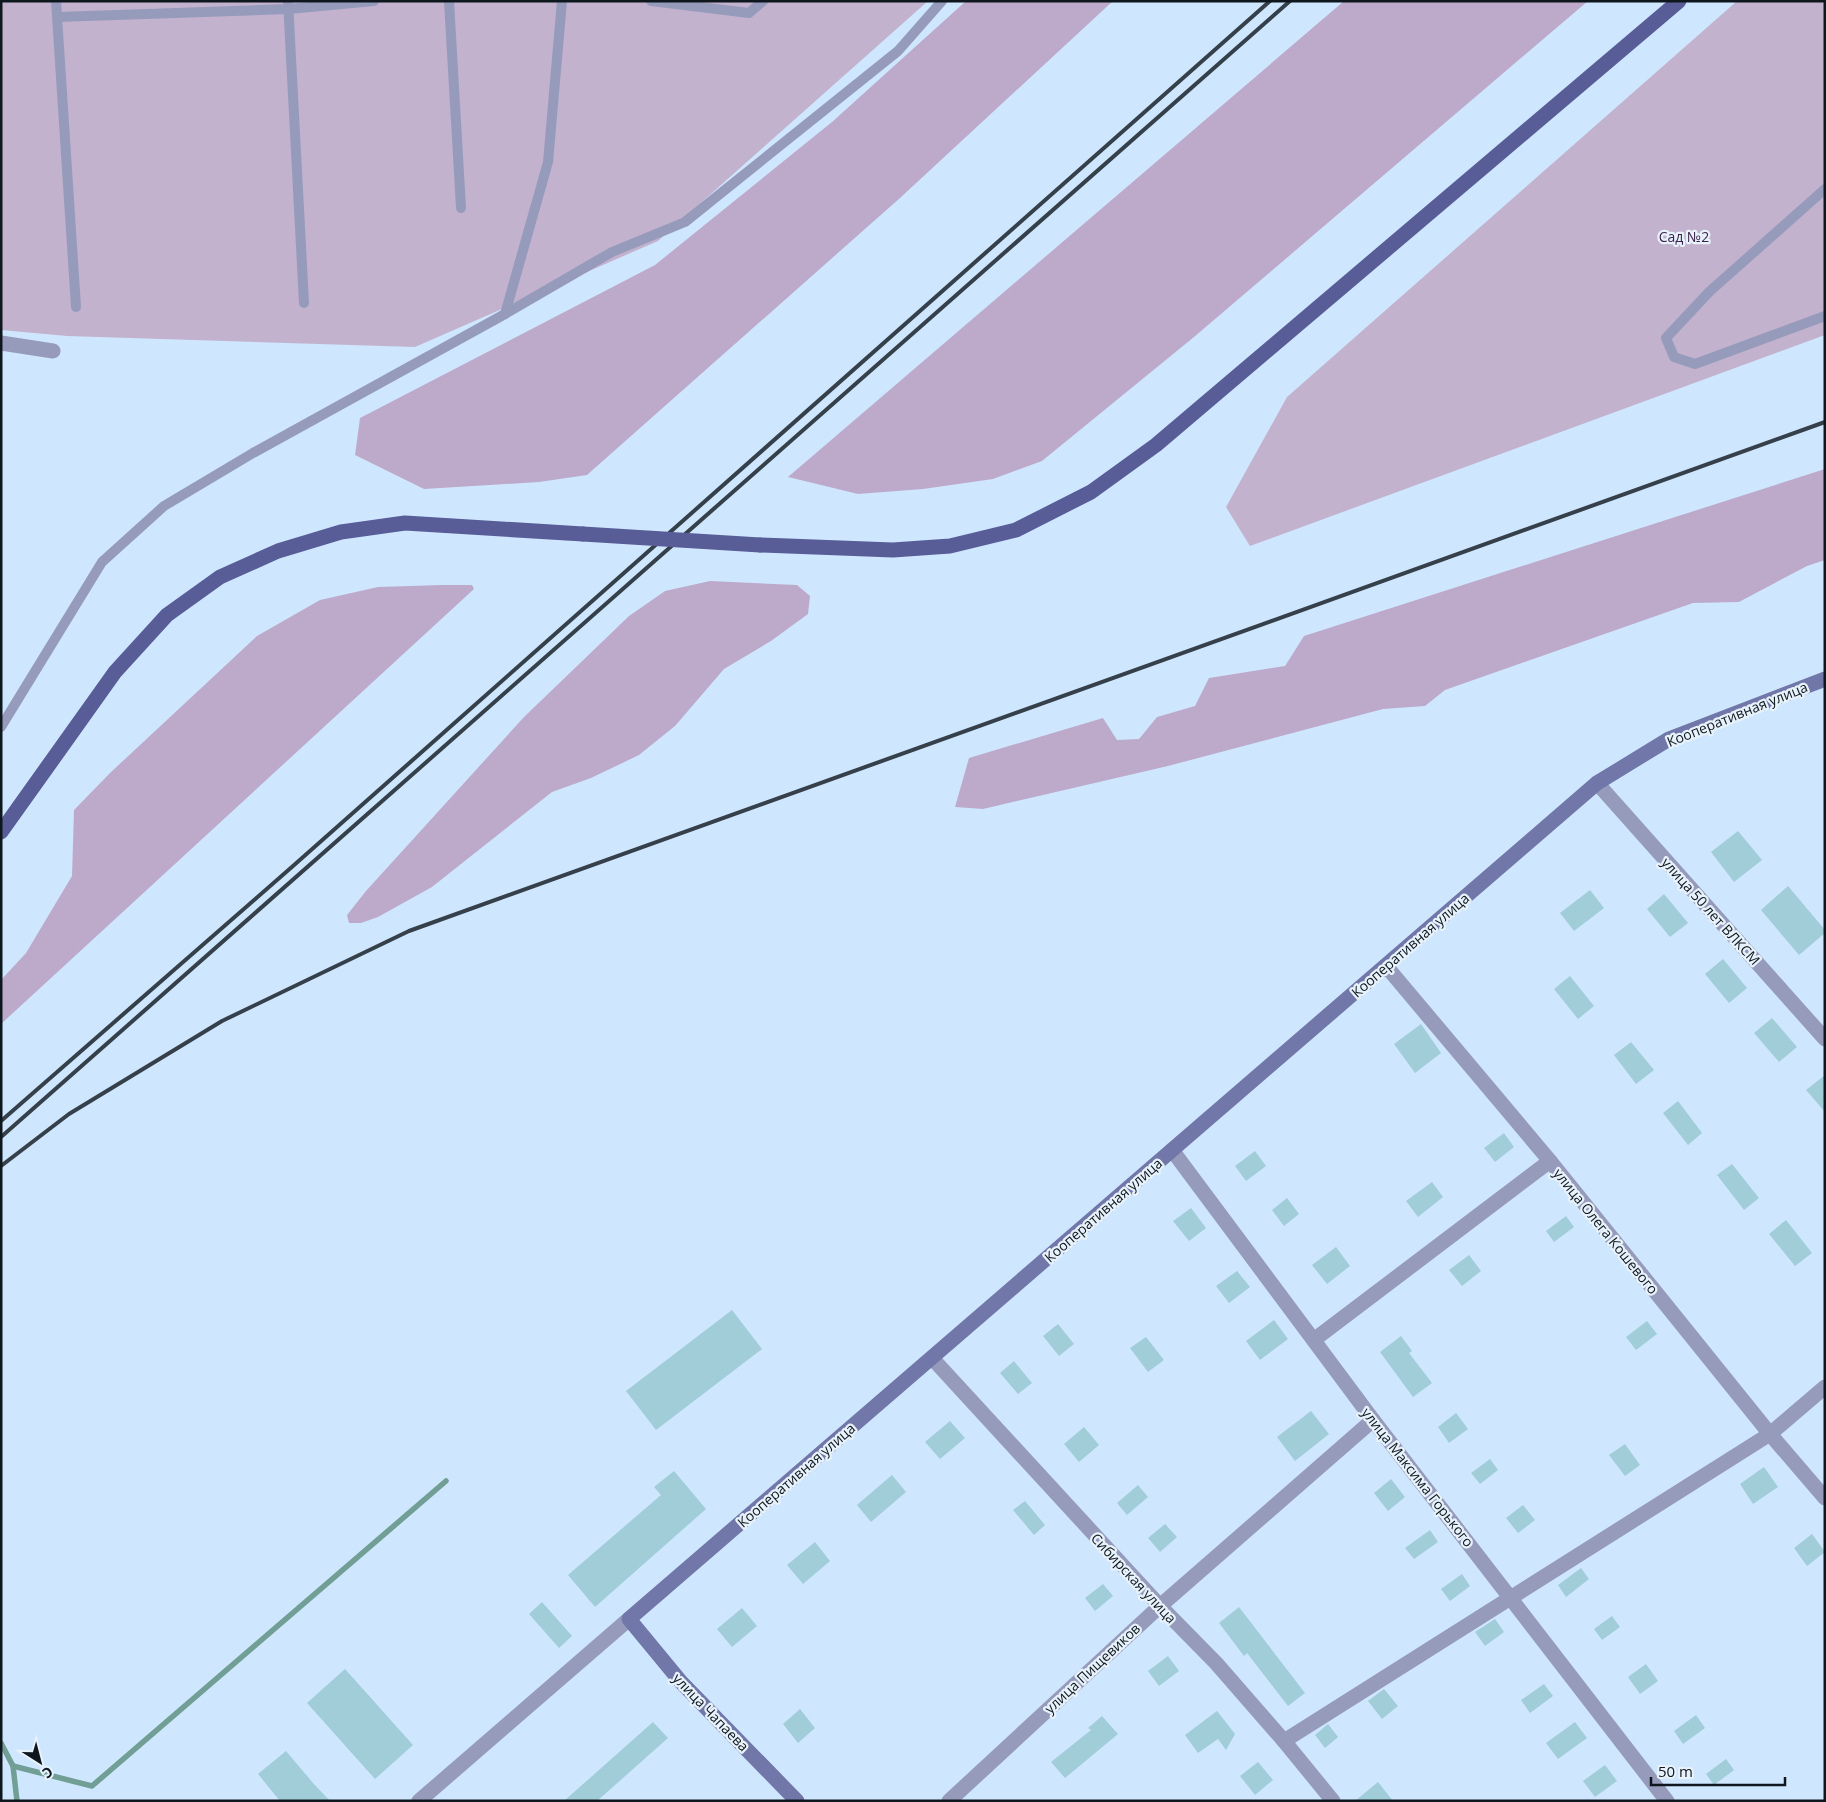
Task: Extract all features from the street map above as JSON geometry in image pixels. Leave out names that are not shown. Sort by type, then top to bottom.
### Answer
[{"type":"main road","points":[[1,832],[114,672],[167,614],[220,577],[278,551],[342,532],[404,523],[760,546],[892,550],[950,546],[1016,530],[1091,492],[1156,445],[1678,1]]},
{"type":"main road","name":"Кооперативная улица","points":[[629,1619],[1597,783],[1669,739],[1824,681]]},
{"type":"main road","name":"улица Чапаева","points":[[629,1619],[681,1682],[797,1801]]},
{"type":"street","points":[[1,343],[53,351]]},
{"type":"street","name":"улица 50 лет ВЛКСМ","points":[[1597,783],[1825,1039]]},
{"type":"street","name":"улица Олега Кошевого","points":[[1386,966],[1550,1161],[1770,1434],[1825,1498]]},
{"type":"street","name":"улица Максима Горького","points":[[1172,1150],[1315,1339],[1373,1420],[1512,1597],[1667,1801]]},
{"type":"street","points":[[1315,1339],[1550,1161]]},
{"type":"street","name":"Сибирская улица","points":[[932,1358],[1160,1606],[1216,1663],[1284,1740],[1332,1801]]},
{"type":"street","points":[[1284,1740],[1770,1434],[1825,1387]]},
{"type":"street","name":"улица Пищевиков","points":[[949,1801],[1160,1606],[1373,1420]]},
{"type":"street","name":"Кооперативная улица","points":[[418,1801],[629,1619]]},
{"type":"lane","points":[[56,1],[76,307]]},
{"type":"lane","points":[[58,17],[374,1]]},
{"type":"lane","points":[[449,1],[461,208]]},
{"type":"lane","points":[[505,314],[548,162],[562,1]]},
{"type":"lane","points":[[651,1],[749,13],[763,1]]},
{"type":"lane","points":[[1,727],[102,562],[164,506],[262,448],[505,314],[612,252],[685,222],[898,51],[942,1]]},
{"type":"lane","points":[[288,5],[304,303]]},
{"type":"lane","points":[[1825,189],[1710,292],[1666,338],[1674,356],[1695,364],[1825,316]]},
{"type":"green space","points":[[1,1],[928,1],[658,241],[415,347],[67,336],[1,330]]},
{"type":"green space","name":"Сад №2","points":[[1737,1],[1825,1],[1825,335],[1250,546],[1226,507],[1287,397]]},
{"type":"shaded area","points":[[966,1],[1113,1],[900,198],[587,475],[539,482],[424,489],[355,455],[360,418],[655,265],[832,122]]},
{"type":"shaded area","points":[[1344,1],[1588,1],[1194,337],[1042,461],[993,479],[923,489],[858,494],[788,477]]},
{"type":"shaded area","points":[[1825,469],[1825,560],[1807,566],[1739,602],[1693,603],[1445,690],[1425,706],[1383,709],[1168,766],[983,809],[955,807],[969,758],[1103,718],[1117,740],[1139,739],[1157,717],[1195,706],[1209,678],[1285,666],[1304,636]]},
{"type":"shaded area","points":[[710,581],[797,585],[810,596],[808,614],[771,641],[724,669],[675,726],[639,755],[591,778],[552,792],[432,887],[378,917],[361,923],[349,923],[347,915],[366,891],[524,717],[629,616],[665,591]]},
{"type":"shaded area","points":[[472,585],[474,589],[1,1024],[1,980],[26,953],[72,876],[74,810],[110,773],[257,636],[320,600],[378,587]]},
{"type":"building","points":[[1738,831],[1762,860],[1734,882],[1711,852]]},
{"type":"building","points":[[1788,886],[1825,930],[1825,933],[1799,955],[1761,910]]},
{"type":"building","points":[[1590,890],[1604,908],[1574,931],[1560,913]]},
{"type":"building","points":[[1664,894],[1688,923],[1670,937],[1647,909]]},
{"type":"building","points":[[1723,959],[1747,988],[1729,1003],[1705,974]]},
{"type":"building","points":[[1570,976],[1594,1006],[1578,1019],[1554,989]]},
{"type":"building","points":[[1772,1018],[1797,1047],[1779,1062],[1754,1033]]},
{"type":"building","points":[[1421,1024],[1441,1053],[1415,1073],[1394,1044]]},
{"type":"building","points":[[1631,1042],[1654,1070],[1636,1084],[1614,1055]]},
{"type":"building","points":[[1825,1075],[1825,1112],[1806,1090]]},
{"type":"building","points":[[1678,1101],[1702,1133],[1688,1145],[1663,1113]]},
{"type":"building","points":[[1504,1133],[1514,1147],[1495,1162],[1484,1148]]},
{"type":"building","points":[[1255,1151],[1266,1166],[1246,1181],[1235,1166]]},
{"type":"building","points":[[1732,1164],[1759,1198],[1744,1210],[1717,1175]]},
{"type":"building","points":[[1432,1182],[1443,1197],[1418,1217],[1406,1201]]},
{"type":"building","points":[[1287,1198],[1299,1214],[1284,1226],[1272,1210]]},
{"type":"building","points":[[1191,1208],[1206,1228],[1189,1241],[1173,1221]]},
{"type":"building","points":[[1566,1216],[1574,1227],[1554,1242],[1546,1231]]},
{"type":"building","points":[[1786,1220],[1812,1253],[1795,1266],[1769,1234]]},
{"type":"building","points":[[1336,1247],[1350,1266],[1327,1284],[1312,1265]]},
{"type":"building","points":[[1469,1255],[1481,1271],[1462,1286],[1449,1270]]},
{"type":"building","points":[[1237,1271],[1250,1287],[1229,1303],[1216,1286]]},
{"type":"building","points":[[732,1310],[762,1349],[656,1430],[626,1391]]},
{"type":"building","points":[[1274,1320],[1288,1339],[1260,1360],[1246,1341]]},
{"type":"building","points":[[1647,1321],[1657,1334],[1636,1350],[1626,1337]]},
{"type":"building","points":[[1058,1324],[1074,1344],[1059,1356],[1043,1336]]},
{"type":"building","points":[[1401,1336],[1412,1351],[1409,1353],[1432,1383],[1413,1397],[1380,1352]]},
{"type":"building","points":[[1146,1337],[1164,1360],[1148,1372],[1130,1348]]},
{"type":"building","points":[[1014,1361],[1032,1383],[1018,1394],[1000,1373]]},
{"type":"building","points":[[1311,1411],[1329,1434],[1295,1461],[1277,1437]]},
{"type":"building","points":[[1456,1413],[1468,1429],[1449,1443],[1438,1427]]},
{"type":"building","points":[[950,1421],[965,1438],[940,1459],[925,1442]]},
{"type":"building","points":[[1084,1427],[1099,1445],[1079,1462],[1064,1444]]},
{"type":"building","points":[[1625,1444],[1640,1465],[1625,1476],[1609,1455]]},
{"type":"building","points":[[1490,1459],[1498,1470],[1480,1484],[1471,1473]]},
{"type":"building","points":[[1764,1467],[1778,1487],[1753,1504],[1740,1484]]},
{"type":"building","points":[[674,1471],[706,1509],[595,1607],[568,1575],[661,1495],[654,1487]]},
{"type":"building","points":[[892,1475],[906,1492],[871,1522],[857,1505]]},
{"type":"building","points":[[1391,1479],[1405,1497],[1388,1511],[1374,1493]]},
{"type":"building","points":[[1138,1485],[1148,1497],[1127,1515],[1117,1503]]},
{"type":"building","points":[[1025,1501],[1045,1525],[1034,1535],[1013,1510]]},
{"type":"building","points":[[1523,1505],[1535,1520],[1518,1533],[1506,1518]]},
{"type":"building","points":[[1165,1524],[1177,1537],[1160,1552],[1148,1538]]},
{"type":"building","points":[[1430,1530],[1438,1542],[1414,1559],[1405,1548]]},
{"type":"building","points":[[1812,1534],[1825,1552],[1807,1566],[1794,1548]]},
{"type":"building","points":[[815,1542],[830,1561],[803,1584],[787,1565]]},
{"type":"building","points":[[1581,1568],[1589,1579],[1566,1597],[1558,1585]]},
{"type":"building","points":[[1462,1574],[1470,1586],[1450,1601],[1441,1589]]},
{"type":"building","points":[[1103,1584],[1113,1596],[1095,1611],[1085,1598]]},
{"type":"building","points":[[542,1602],[572,1636],[559,1648],[529,1614]]},
{"type":"building","points":[[1239,1607],[1305,1693],[1288,1706],[1247,1653],[1244,1656],[1219,1623]]},
{"type":"building","points":[[742,1608],[757,1626],[732,1647],[717,1629]]},
{"type":"building","points":[[1612,1616],[1620,1627],[1602,1640],[1594,1629]]},
{"type":"building","points":[[1495,1619],[1504,1632],[1485,1646],[1475,1632]]},
{"type":"building","points":[[1168,1656],[1179,1671],[1159,1686],[1148,1671]]},
{"type":"building","points":[[1646,1664],[1658,1681],[1640,1694],[1628,1677]]},
{"type":"building","points":[[345,1669],[413,1745],[375,1779],[307,1703]]},
{"type":"building","points":[[1544,1684],[1553,1696],[1530,1713],[1521,1700]]},
{"type":"building","points":[[1384,1689],[1398,1706],[1382,1719],[1368,1701]]},
{"type":"building","points":[[800,1709],[815,1728],[798,1743],[783,1724]]},
{"type":"building","points":[[1217,1711],[1235,1734],[1226,1750],[1218,1739],[1198,1753],[1185,1735]]},
{"type":"building","points":[[1696,1715],[1705,1728],[1683,1744],[1674,1731]]},
{"type":"building","points":[[1102,1716],[1118,1734],[1065,1778],[1051,1762],[1091,1730],[1088,1728]]},
{"type":"building","points":[[653,1722],[668,1738],[597,1801],[564,1801]]},
{"type":"building","points":[[1575,1722],[1587,1738],[1558,1759],[1546,1743]]},
{"type":"building","points":[[1328,1724],[1338,1737],[1325,1748],[1315,1735]]},
{"type":"building","points":[[286,1751],[330,1801],[280,1801],[258,1774]]},
{"type":"building","points":[[1726,1759],[1734,1770],[1714,1785],[1706,1774]]},
{"type":"building","points":[[1258,1762],[1273,1780],[1255,1795],[1240,1776]]},
{"type":"building","points":[[1605,1765],[1617,1781],[1595,1797],[1583,1781]]},
{"type":"building","points":[[1378,1782],[1393,1801],[1355,1801]]},
{"type":"waterway","points":[[13,1766],[92,1786],[446,1481]]},
{"type":"waterway","points":[[1,1743],[13,1766],[17,1801]]},
{"type":"railway","points":[[1,1121],[293,866],[1270,1]]},
{"type":"railway","points":[[1,1137],[1290,1]]},
{"type":"railway","points":[[1,1166],[69,1114],[222,1021],[409,931],[1825,422]]}]
